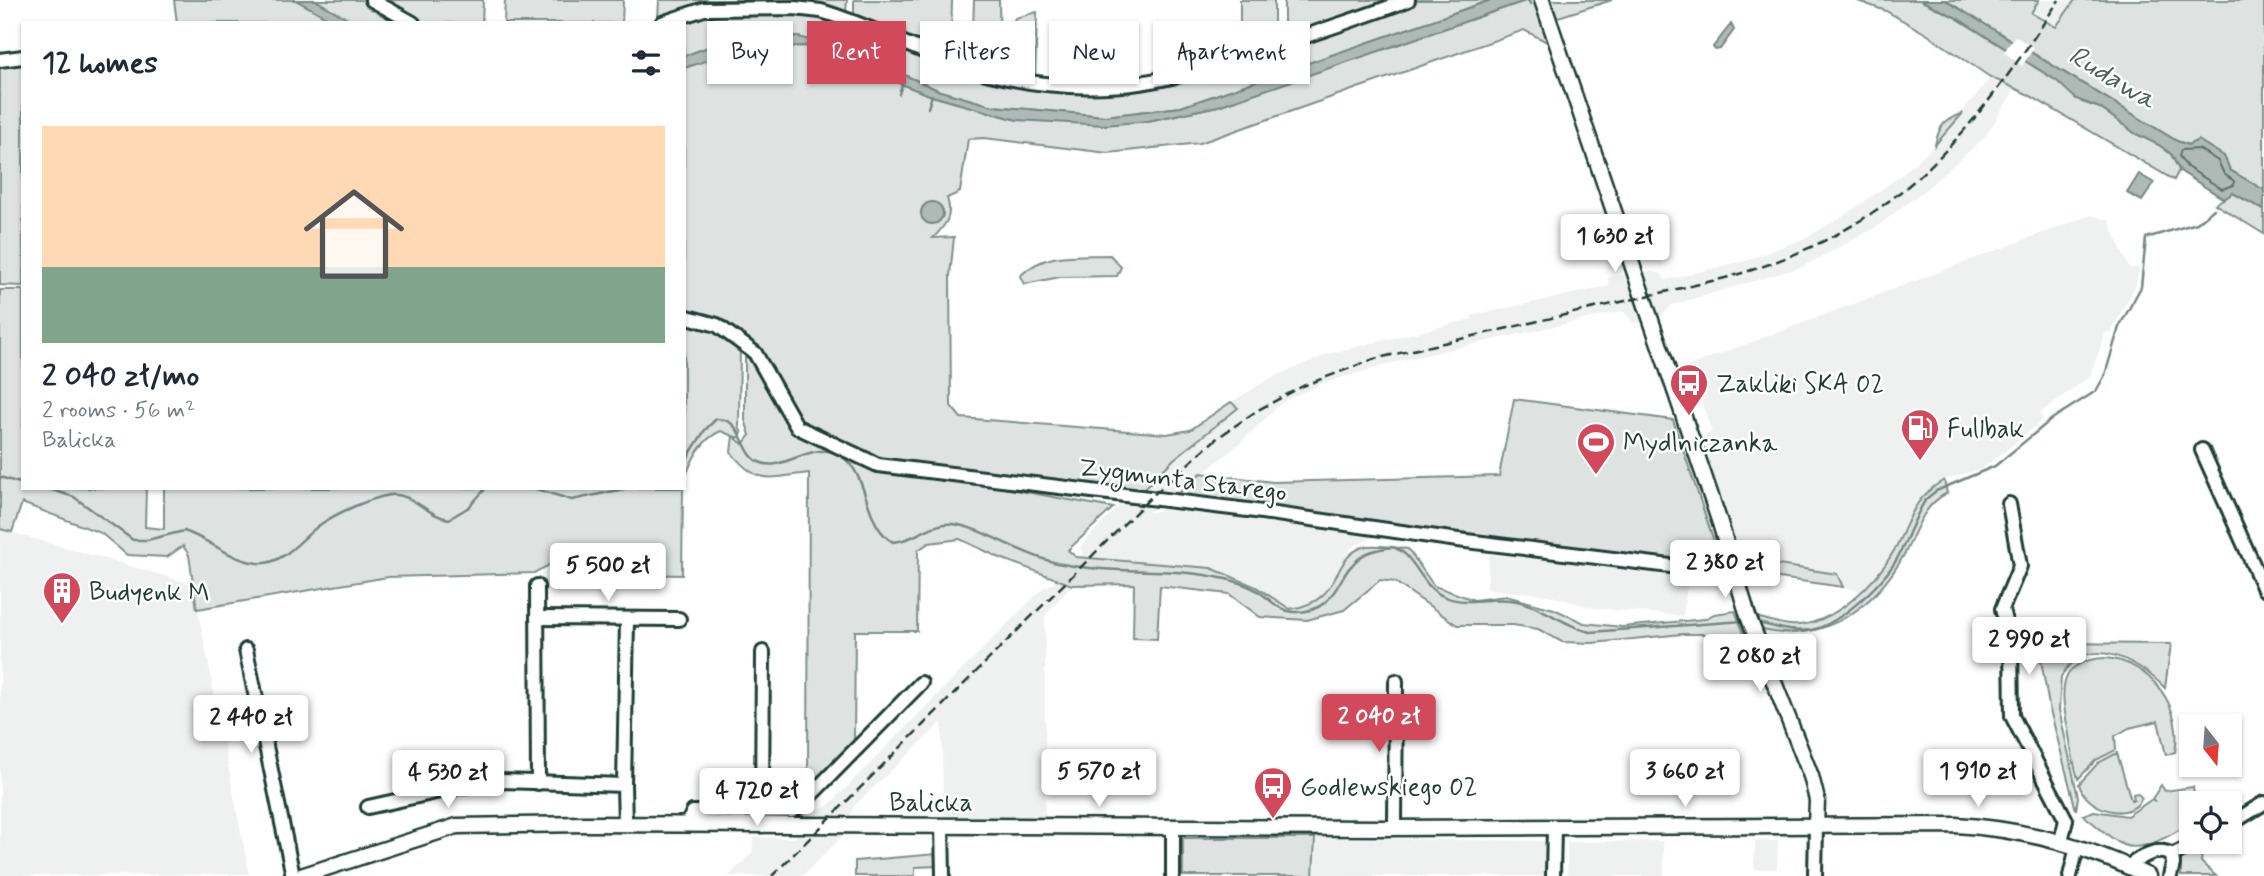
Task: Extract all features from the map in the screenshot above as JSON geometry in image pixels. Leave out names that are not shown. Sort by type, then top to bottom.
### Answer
[{"type":"street","points":[[372,0],[409,21]]},
{"type":"street","points":[[668,21],[704,9],[794,8],[821,11],[989,74],[1050,86],[1109,87],[1172,80],[1408,0]]},
{"type":"street","points":[[1544,6],[1736,574],[1749,620],[1811,776],[1817,800],[1815,876]]},
{"type":"street","points":[[0,60],[21,57]]},
{"type":"street","name":"Zygmunta Starego","points":[[686,317],[717,325],[755,354],[797,427],[878,465],[1736,574]]},
{"type":"street","points":[[2202,450],[2264,589]]},
{"type":"street","points":[[2009,504],[2020,566],[2002,609],[2011,645],[2012,716],[2066,820],[2061,842]]},
{"type":"street","points":[[537,586],[538,783]]},
{"type":"street","points":[[537,618],[679,619]]},
{"type":"street","points":[[625,824],[627,620]]},
{"type":"street","points":[[246,650],[293,876]]},
{"type":"street","points":[[762,811],[763,652]]},
{"type":"street","points":[[1395,827],[1396,681]]},
{"type":"street","points":[[687,825],[693,812],[792,811],[921,683]]},
{"type":"street","points":[[368,807],[463,786],[502,781],[624,785]]},
{"type":"street","points":[[2242,817],[2264,803]]},
{"type":"street","name":"Balicka","points":[[301,876],[457,827],[625,824],[1173,827],[1975,826],[2077,846],[2148,876]]},
{"type":"street","points":[[942,826],[943,876]]},
{"type":"street","points":[[1173,827],[1173,876]]},
{"type":"street","points":[[1553,876],[1554,827]]},
{"type":"street","points":[[2070,876],[2077,846]]},
{"type":"street","points":[[2129,866],[2156,852],[2164,851],[2172,855]]},
{"type":"street","points":[[2172,855],[2179,852]]},
{"type":"street","points":[[2169,876],[2173,864],[2172,855]]},
{"type":"shaded area","points":[[174,0],[296,0],[333,21],[177,21]]},
{"type":"shaded area","points":[[315,0],[367,0],[404,21],[352,21]]},
{"type":"shaded area","points":[[382,0],[483,0],[482,21],[420,21]]},
{"type":"shaded area","points":[[505,0],[623,0],[622,21],[504,21]]},
{"type":"shaded area","points":[[659,0],[847,0],[846,13],[731,3],[689,6],[658,19]]},
{"type":"shaded area","points":[[854,0],[952,0],[952,21],[920,21],[920,41],[906,36],[906,21],[869,21],[854,15]]},
{"type":"shaded area","points":[[974,0],[999,0],[999,21],[973,21]]},
{"type":"shaded area","points":[[1240,0],[1274,0],[1274,21],[1240,21]]},
{"type":"shaded area","points":[[1284,0],[1394,0],[1310,30],[1310,21],[1284,21]]},
{"type":"shaded area","points":[[1417,0],[1491,0],[1310,62],[1310,36]]},
{"type":"shaded area","points":[[1528,0],[1537,0],[1549,43],[1524,30],[1200,143],[1108,153],[984,138],[968,139],[960,192],[947,198],[947,220],[933,238],[954,237],[950,276],[951,406],[961,418],[1167,434],[1190,430],[1231,402],[1238,408],[1174,459],[1142,491],[875,461],[800,424],[762,355],[686,315],[686,67],[707,61],[707,84],[793,84],[793,46],[806,46],[807,84],[901,84],[932,96],[1017,120],[1148,121],[1218,106],[1282,84],[1310,84],[1310,75]]},
{"type":"shaded area","points":[[1546,0],[1612,0],[1552,19]]},
{"type":"shaded area","points":[[1855,0],[1920,0],[1955,17],[2057,81],[2082,102],[2100,108],[2136,134],[2159,145],[2171,154],[2179,170],[2174,180],[2027,94],[1990,77],[1928,35],[1886,11]]},
{"type":"shaded area","points":[[1945,0],[2039,0],[2031,13],[2056,27],[2075,0],[2264,0],[2264,190],[2230,170],[2224,156],[2177,141]]},
{"type":"shaded area","points":[[2039,0],[2075,0],[2015,75],[2013,92],[1984,138],[1926,189],[1875,228],[1802,267],[1672,305],[1659,319],[1634,323],[1623,311],[1403,360],[1324,383],[1282,402],[1240,443],[1178,494],[1147,513],[1185,505],[1382,533],[1352,547],[1327,593],[1305,606],[1290,609],[1256,587],[1211,568],[1107,558],[1094,562],[1045,615],[1045,819],[943,815],[942,722],[854,806],[843,836],[802,876],[729,876],[752,853],[754,837],[796,838],[797,817],[827,807],[1042,589],[1057,581],[1083,554],[1080,547],[1190,430],[1231,402],[1271,378],[1331,353],[1472,319],[1471,316],[1609,286],[1608,278],[1642,271],[1661,273],[1665,280],[1748,260],[1803,239],[1842,217],[1899,177],[1935,145],[1990,78],[1983,73]]},
{"type":"shaded area","points":[[811,12],[835,21],[807,21],[807,39],[793,37],[793,21],[707,21],[707,47],[686,55],[686,21],[671,21],[690,13]]},
{"type":"shaded area","points":[[1037,12],[1035,78],[1035,21],[1014,21],[1015,18]]},
{"type":"shaded area","points":[[906,48],[920,53],[920,82],[906,76]]},
{"type":"shaded area","points":[[21,57],[21,286],[0,285],[0,60]]},
{"type":"shaded area","points":[[1035,77],[1049,79],[1049,84],[1087,84],[1116,88],[1153,78],[1153,84],[1248,84],[1181,107],[1105,116],[993,106],[924,84],[1035,84]]},
{"type":"shaded area","points":[[1963,113],[1935,145],[1943,125]]},
{"type":"shaded area","points":[[2233,193],[2264,210],[2264,234],[2215,204]]},
{"type":"shaded area","points":[[2091,215],[2109,220],[2129,268],[2139,268],[2136,285],[2110,333],[2106,332],[2090,376],[2040,413],[2043,420],[1981,469],[1944,480],[1916,502],[1895,550],[1878,576],[1860,591],[1843,587],[1837,574],[1740,559],[1702,437],[1712,432],[1688,366]]},
{"type":"shaded area","points":[[1110,255],[1121,267],[1117,276],[1060,277],[1024,284],[1020,276],[1040,262],[1062,256]]},
{"type":"shaded area","points":[[0,290],[21,290],[21,490],[146,490],[145,527],[164,529],[164,490],[683,490],[682,575],[638,574],[637,569],[549,565],[534,573],[388,577],[197,609],[189,555],[183,546],[167,557],[127,555],[101,533],[22,503],[12,532],[0,529]]},
{"type":"shaded area","points":[[686,319],[699,322],[740,344],[739,427],[742,433],[738,438],[721,431],[702,445],[686,476]]},
{"type":"shaded area","points":[[745,347],[787,417],[851,454],[982,484],[1113,508],[1068,550],[1076,557],[1211,568],[1256,587],[1290,609],[1308,605],[1320,598],[1345,561],[1363,547],[1408,549],[1434,586],[1474,600],[1506,596],[1554,609],[1584,623],[1622,627],[1705,619],[1714,614],[1735,611],[1747,642],[1728,644],[1705,634],[1682,634],[1593,643],[1562,642],[1538,629],[1513,625],[1457,625],[1395,582],[1380,580],[1344,610],[1307,620],[1260,617],[1229,594],[1160,586],[1157,639],[1133,638],[1134,584],[1072,585],[998,557],[960,539],[929,543],[918,550],[917,631],[855,631],[854,742],[812,784],[808,784],[809,473],[766,477],[749,471],[731,452],[733,436],[743,444],[750,435],[745,420]]},
{"type":"shaded area","points":[[1514,399],[1673,420],[1723,568],[1178,494],[1201,473],[1273,482],[1499,476]]},
{"type":"shaded area","points":[[1944,480],[1947,493],[1926,512],[1893,573],[1862,606],[1825,627],[1804,632],[1782,633],[1759,629],[1753,616],[1790,625],[1806,624],[1822,619],[1852,600],[1887,562],[1925,494]]},
{"type":"shaded area","points":[[0,529],[193,584],[249,874],[0,876]]},
{"type":"shaded area","points":[[1489,554],[1688,577],[1683,616],[1594,608],[1548,595],[1487,589]]},
{"type":"shaded area","points":[[1740,559],[1837,574],[1843,587],[1743,573]]},
{"type":"shaded area","points":[[2038,643],[2171,644],[2165,688],[2141,668],[2113,655],[2098,653],[2084,656],[2072,663],[2061,677],[2059,710],[2078,797],[2076,810],[2049,706]]},
{"type":"shaded area","points":[[2106,658],[2137,668],[2160,690],[2174,719],[2175,752],[2166,755],[2158,721],[2129,728],[2115,736],[2116,750],[2096,760],[2078,779],[2063,699],[2064,686],[2075,666]]},
{"type":"shaded area","points":[[2117,753],[2131,800],[2134,800],[2133,794],[2137,793],[2142,798],[2136,806],[2118,812],[2098,806],[2083,793],[2079,784],[2098,763]]},
{"type":"shaded area","points":[[2161,785],[2165,791],[2193,787],[2194,791],[2179,791],[2179,830],[2149,844],[2131,847],[2123,845],[2083,815],[2094,811],[2127,816],[2151,800],[2155,802],[2152,799]]},
{"type":"shaded area","points":[[1183,838],[1315,838],[1313,876],[1183,876]]},
{"type":"shaded area","points":[[1315,838],[1548,841],[1547,876],[1313,876]]},
{"type":"shaded area","points":[[1755,840],[1778,841],[1777,869],[1754,869]]},
{"type":"shaded area","points":[[1663,841],[1664,876],[1567,876],[1567,842]]},
{"type":"shaded area","points":[[937,854],[938,866],[915,867],[915,876],[855,876],[855,861]]},
{"type":"shaded area","points":[[2189,854],[2202,854],[2201,862],[2216,876],[2181,876],[2181,859]]},
{"type":"water","points":[[296,0],[315,0],[352,21],[333,21]]},
{"type":"water","points":[[1491,0],[1528,0],[1310,75],[1310,62]]},
{"type":"water","points":[[1920,0],[1945,0],[2177,141],[2188,145],[2198,140],[2224,156],[2230,170],[2264,190],[2264,210],[2233,193],[2224,199],[2180,171],[2171,154],[2159,145],[2136,134],[2100,108],[2076,99],[2057,81],[1955,17]]},
{"type":"water","points":[[1731,24],[1734,30],[1720,49],[1715,50],[1713,47]]},
{"type":"water","points":[[793,37],[807,39],[807,46],[793,46]]},
{"type":"water","points":[[707,47],[707,61],[686,67],[686,55]]},
{"type":"water","points":[[906,76],[940,91],[993,106],[1105,116],[1181,107],[1248,84],[1282,84],[1218,106],[1148,121],[1105,125],[1017,120],[932,96],[901,84],[906,84]]},
{"type":"water","points":[[2139,174],[2154,183],[2142,201],[2127,193]]},
{"type":"water","points":[[928,202],[936,202],[943,209],[943,217],[936,224],[928,224],[921,217],[921,209]]},
{"type":"pier","points":[[2015,36],[2034,48],[2022,66],[2004,52]]},
{"type":"waterway","points":[[1528,0],[1530,4]]},
{"type":"waterway","points":[[899,94],[902,84]]},
{"type":"waterway","points":[[928,108],[932,95]]},
{"type":"waterway","points":[[1758,623],[1804,631],[1835,620],[1862,599],[1894,564],[1926,499],[1936,491],[1995,466],[2052,419],[2096,391],[2105,375],[2119,327],[2141,287],[2146,238],[2197,223],[2214,209]]},
{"type":"waterway","points":[[686,460],[705,430],[716,419],[725,420],[737,430],[748,451],[759,462],[778,464],[819,451],[841,456],[857,475],[876,524],[893,542],[937,526],[953,524],[976,530],[1057,563],[1098,569],[1180,572],[1230,580],[1256,590],[1280,608],[1291,612],[1311,610],[1321,605],[1329,599],[1346,572],[1362,556],[1392,547],[1406,555],[1434,590],[1450,599],[1501,599],[1521,602],[1590,632],[1744,621]]},
{"type":"waterway","points":[[0,477],[21,483]]},
{"type":"waterway","points":[[52,490],[74,497],[133,540],[147,540],[184,531],[239,558],[258,563],[276,560],[328,519],[372,500],[398,495],[449,519],[469,507],[484,490]]},
{"type":"waterway","points":[[540,490],[572,500],[619,490]]},
{"type":"railway","points":[[772,876],[1150,498],[1216,439],[1258,410],[1303,386],[1374,359],[1725,278],[1784,258],[1836,235],[1881,207],[1921,175],[1957,138],[1991,97],[2059,0]]},
{"type":"place","name":"Zakliki SKA 02","points":[[1689,417]]},
{"type":"place","name":"Fullbak","points":[[1920,462]]},
{"type":"place","name":"Mydlniczanka","points":[[1596,476]]},
{"type":"place","name":"Budyenk M","points":[[62,625]]},
{"type":"place","name":"Godlewskiego 02","points":[[1273,820]]},
{"type":"water label","name":"Rudawa","points":[[2113,76]]}]
